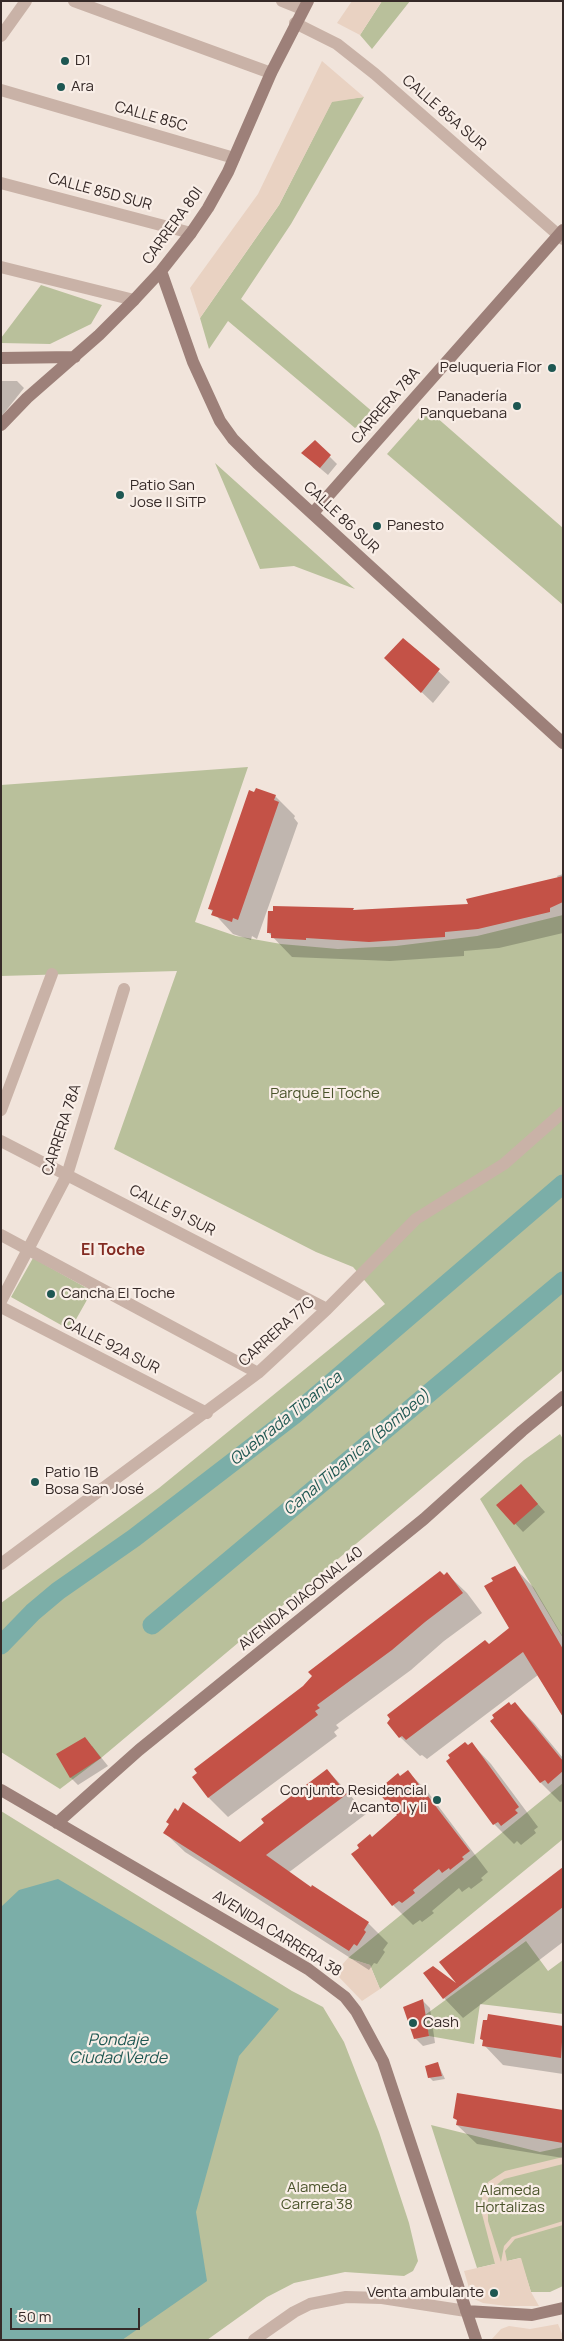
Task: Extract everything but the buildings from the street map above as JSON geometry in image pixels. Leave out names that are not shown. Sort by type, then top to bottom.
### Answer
[{"type":"main road","name":"CARRERA 80I","points":[[1,425],[20,404],[75,357],[134,300],[162,271],[191,233],[208,208],[234,158],[271,73],[305,5]]},
{"type":"main road","name":"CARRERA 78A","points":[[313,513],[561,235]]},
{"type":"main road","name":"CALLE 86 SUR","points":[[162,271],[193,362],[220,421],[233,439],[563,743]]},
{"type":"main road","points":[[1,358],[75,357]]},
{"type":"main road","name":"AVENIDA DIAGONAL 40","points":[[57,1823],[139,1750],[424,1519],[563,1397]]},
{"type":"main road","name":"AVENIDA CARRERA 38","points":[[1,1790],[308,1969],[345,1997],[356,2011],[383,2061],[476,2340]]},
{"type":"main road","points":[[466,2311],[532,2315],[563,2308]]},
{"type":"street","points":[[1,36],[26,1]]},
{"type":"street","points":[[74,1],[271,73]]},
{"type":"street","points":[[282,1],[305,5]]},
{"type":"street","name":"CALLE 85A SUR","points":[[295,23],[337,44],[375,74],[561,235]]},
{"type":"street","name":"CALLE 85C","points":[[1,90],[234,158]]},
{"type":"street","name":"CALLE 85D SUR","points":[[1,182],[191,233]]},
{"type":"street","points":[[1,267],[134,300]]},
{"type":"street","points":[[1,1110],[52,974]]},
{"type":"street","name":"CARRERA 78A","points":[[1,1301],[67,1175],[124,989]]},
{"type":"street","name":"CARRERA 77G","points":[[1,1564],[207,1413],[258,1372],[327,1310],[416,1219],[504,1164],[563,1112]]},
{"type":"street","name":"CALLE 91 SUR","points":[[1,1141],[327,1310]]},
{"type":"street","points":[[1,1235],[258,1372]]},
{"type":"street","name":"CALLE 92A SUR","points":[[1,1307],[207,1413]]},
{"type":"street","points":[[254,2340],[294,2312],[310,2304],[346,2296],[382,2298],[466,2311]]},
{"type":"green space","points":[[382,1],[410,1],[372,49],[360,35]]},
{"type":"green space","points":[[364,97],[291,224],[241,299],[374,413],[355,428],[228,321],[209,349],[200,318],[279,205],[332,101]]},
{"type":"green space","points":[[41,285],[102,305],[91,324],[50,344],[1,343],[1,338]]},
{"type":"green space","points":[[427,409],[563,528],[563,605],[387,454]]},
{"type":"green space","points":[[215,463],[355,589],[294,566],[260,569]]},
{"type":"green space","name":"Parque El Toche","points":[[248,767],[195,922],[236,936],[281,944],[338,949],[396,946],[477,936],[563,915],[563,1370],[101,1758],[60,1789],[1,1752],[1,1603],[159,1488],[385,1304],[353,1267],[316,1252],[114,1149],[177,971],[1,976],[1,785]]},
{"type":"green space","name":"Cancha El Toche","points":[[33,1258],[92,1291],[70,1330],[11,1297]]},
{"type":"green space","points":[[560,1434],[563,1439],[563,1638],[480,1499],[524,1460]]},
{"type":"green space","points":[[563,1783],[563,1839],[380,1989],[370,1965],[348,1958]]},
{"type":"green space","name":"Pondaje Ciudad Verde","points":[[1,1811],[292,1991],[323,2007],[344,2042],[379,2132],[409,2223],[418,2261],[413,2271],[404,2276],[345,2272],[294,2283],[267,2297],[207,2340],[1,2340]]},
{"type":"green space","points":[[526,1941],[548,1971],[563,1960],[563,2014],[480,2004],[474,2044],[429,2036],[425,2015]]},
{"type":"green space","name":"Alameda Hortalizas","points":[[431,2125],[540,2152],[563,2147],[563,2286],[550,2292],[531,2292],[520,2258],[477,2268]]},
{"type":"shaded area","points":[[352,1],[382,1],[360,35],[337,23]]},
{"type":"shaded area","points":[[322,61],[364,97],[332,102],[279,205],[200,318],[190,288],[258,194]]},
{"type":"shaded area","points":[[348,1958],[370,1965],[380,1989],[362,2001],[335,1973]]},
{"type":"shaded area","points":[[563,2157],[563,2164],[504,2179],[494,2187],[488,2199],[488,2221],[501,2262],[504,2246],[512,2237],[563,2221],[563,2225],[515,2239],[505,2251],[507,2261],[521,2258],[531,2292],[539,2306],[506,2306],[483,2303],[472,2298],[464,2271],[495,2264],[482,2214],[482,2197],[488,2182],[505,2171]]},
{"type":"shaded area","points":[[558,2324],[563,2336],[562,2340],[491,2340],[501,2329],[509,2326],[530,2329]]},
{"type":"water","name":"Pondaje Ciudad Verde","points":[[58,1879],[279,2009],[239,2056],[196,2212],[207,2281],[122,2340],[1,2340],[1,1907],[19,1890]]},
{"type":"waterway","name":"Quebrada Tibaníca","points":[[1,1645],[33,1612],[58,1591],[134,1538],[294,1415],[563,1184]]},
{"type":"waterway","name":"Canal Tibanica (Bombeo)","points":[[152,1625],[563,1281]]},
{"type":"place","name":"D1","points":[[65,61]]},
{"type":"place","name":"Ara","points":[[61,87]]},
{"type":"place","name":"Peluqueria Flor","points":[[552,368]]},
{"type":"place","name":"Panadería Panquebana","points":[[517,406]]},
{"type":"place","name":"Patio San Jose II SiTP","points":[[120,495]]},
{"type":"place","name":"Panesto","points":[[377,526]]},
{"type":"place","name":"Cancha El Toche","points":[[51,1294]]},
{"type":"place","name":"Patio 1B Bosa San José","points":[[35,1482]]},
{"type":"place","name":"Conjunto Residencial Acanto I y Ii","points":[[437,1800]]},
{"type":"place","name":"Cash","points":[[413,2023]]},
{"type":"place","name":"Venta ambulante","points":[[494,2293]]},
{"type":"district","name":"El Toche","points":[[113,1251]]},
{"type":"park label","name":"Alameda Carrera 38","points":[[317,2196]]}]
